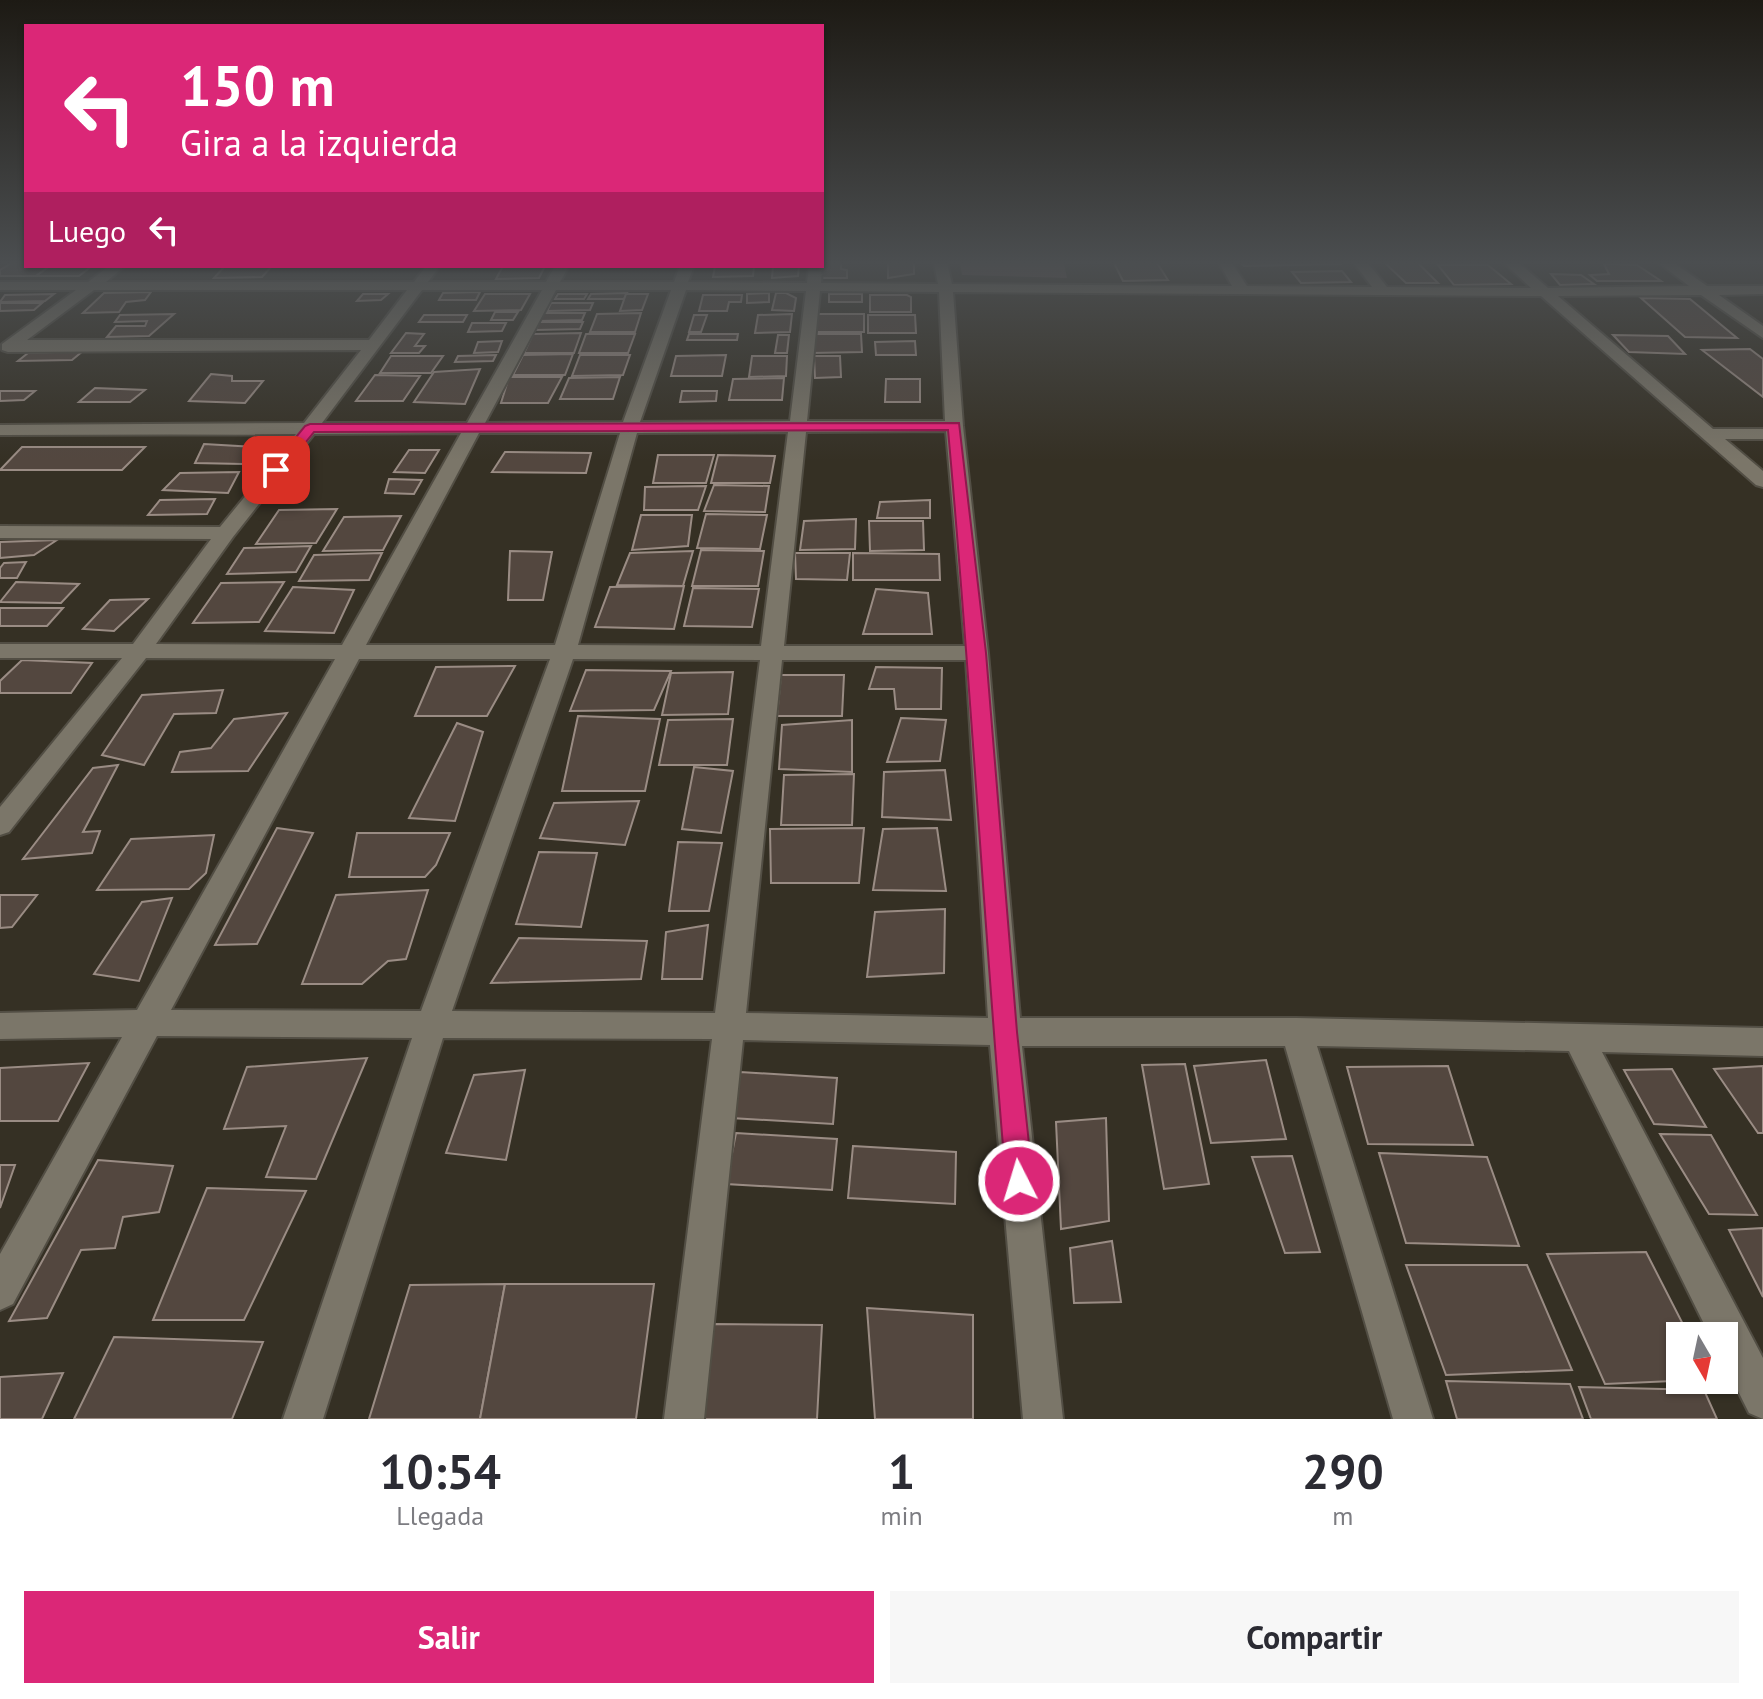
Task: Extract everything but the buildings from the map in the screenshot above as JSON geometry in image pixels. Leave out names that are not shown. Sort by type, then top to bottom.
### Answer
[{"type":"street","points":[[6,350],[34,329]]},
{"type":"street","points":[[5,811],[140,651],[226,533],[385,329]]},
{"type":"street","points":[[0,1291],[528,329]]},
{"type":"street","points":[[303,1419],[431,1027],[564,653],[630,427],[665,329]]},
{"type":"street","points":[[684,1419],[809,329]]},
{"type":"street","points":[[948,329],[977,653],[1005,1032],[1043,1419]]},
{"type":"street","points":[[1588,329],[1763,481]]},
{"type":"street","points":[[6,350],[373,345]]},
{"type":"street","points":[[0,430],[954,426]]},
{"type":"street","points":[[1709,434],[1763,434]]},
{"type":"street","points":[[0,532],[226,533]]},
{"type":"street","points":[[0,651],[977,653]]},
{"type":"street","points":[[0,1026],[148,1023],[431,1027],[727,1026],[1005,1032],[1297,1032],[1763,1042]]},
{"type":"street","points":[[1297,1032],[1413,1419]]},
{"type":"street","points":[[1579,1040],[1763,1399]]},
{"type":"route","points":[[276,470],[310,428],[954,426],[977,653],[1019,1181]]}]
